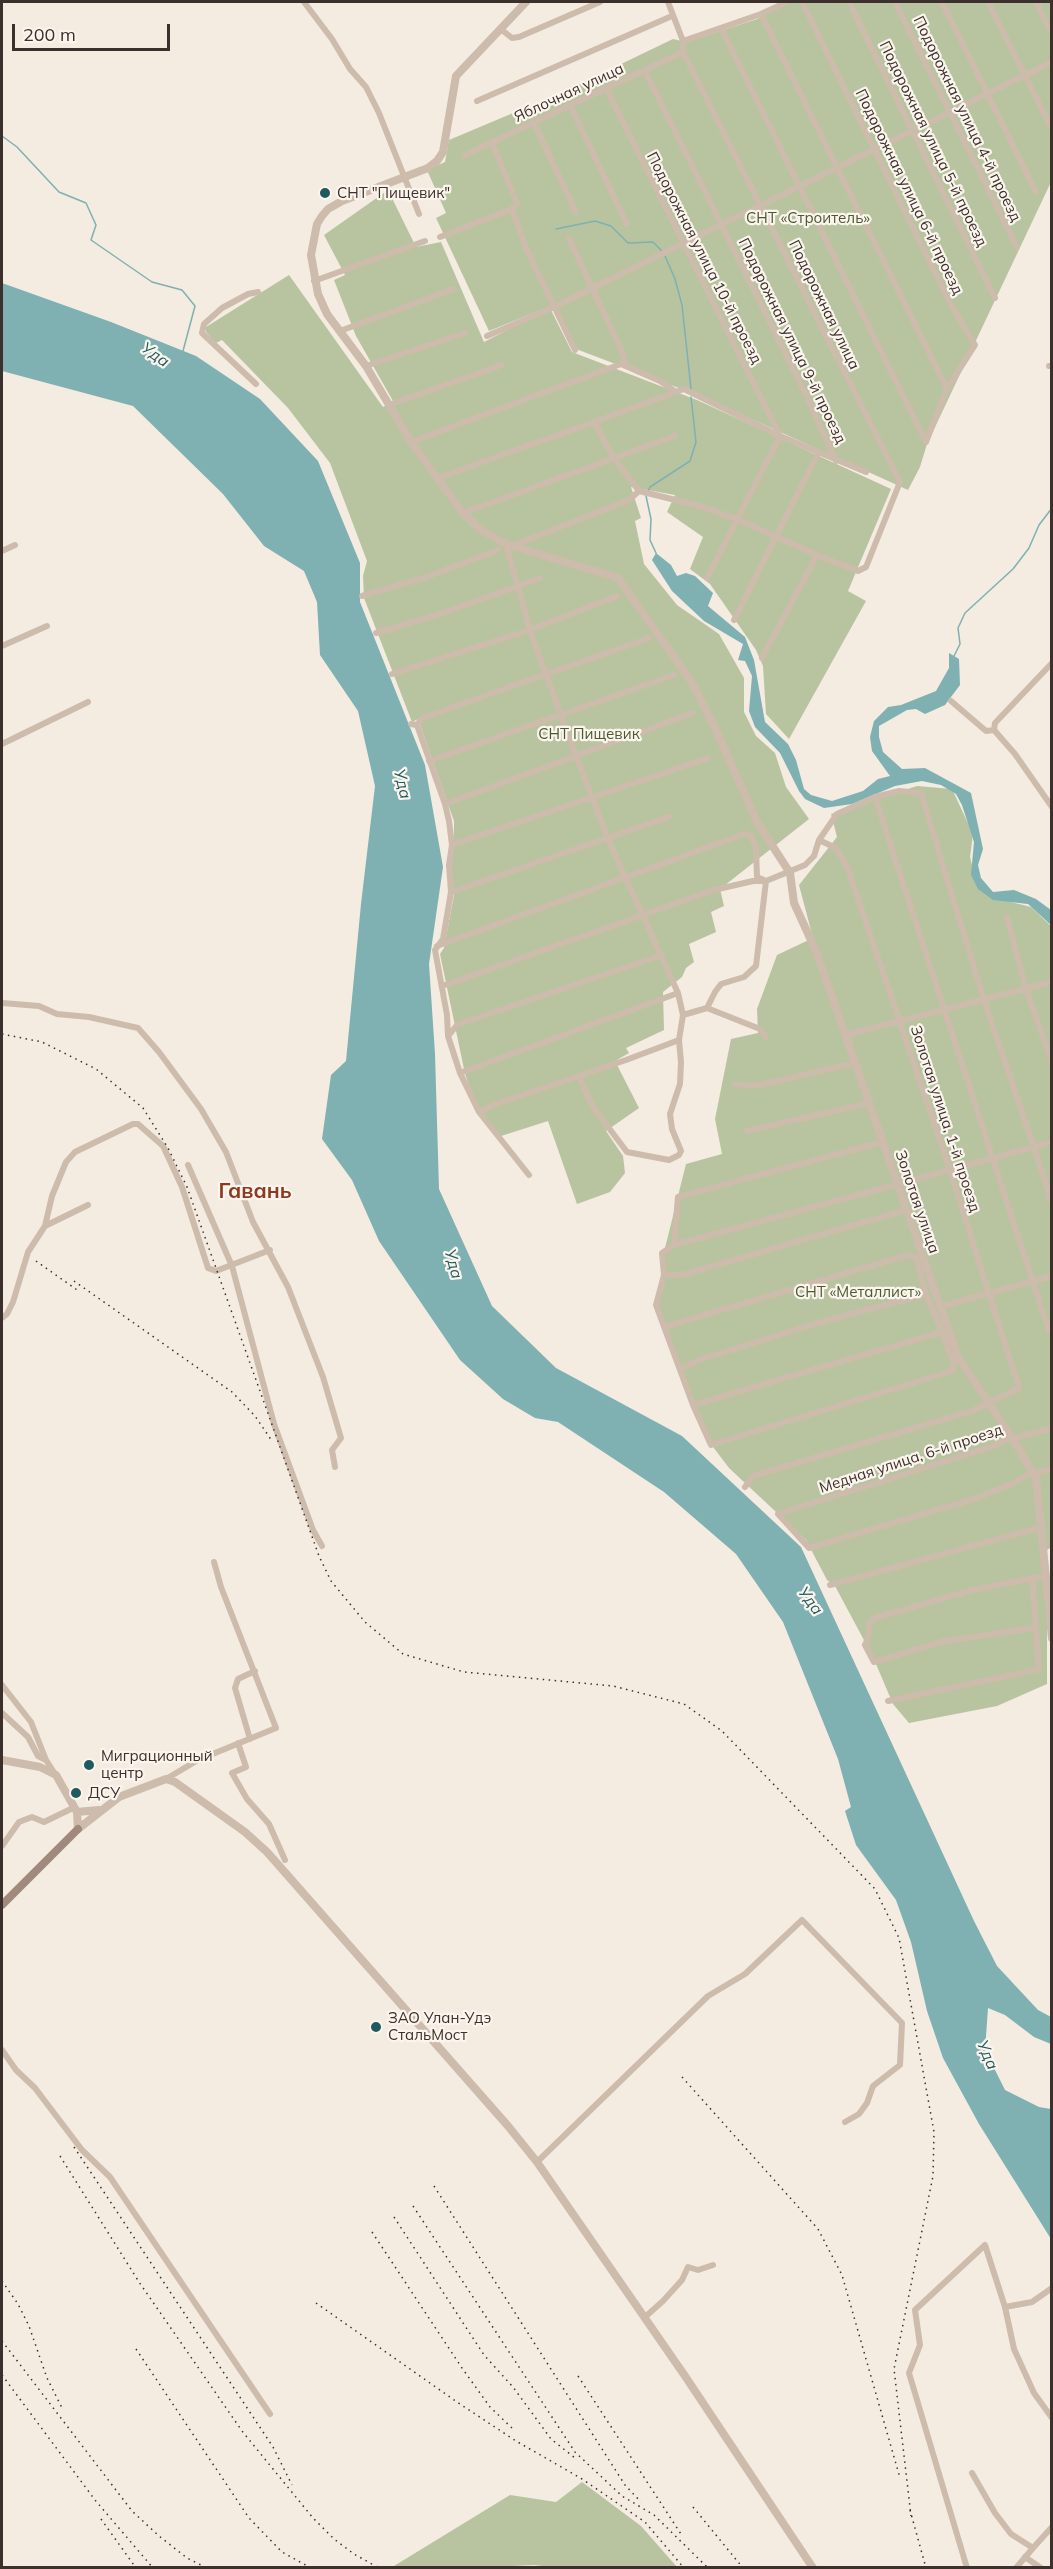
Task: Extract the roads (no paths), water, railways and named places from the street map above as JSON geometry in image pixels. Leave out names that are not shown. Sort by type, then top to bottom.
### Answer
[{"type":"main road","points":[[2,1905],[78,1829]]},
{"type":"street","points":[[304,2],[332,39],[350,69],[366,87],[379,113],[419,214]]},
{"type":"street","points":[[526,2],[502,30],[456,76],[442,152],[437,161],[428,168],[342,201],[328,209],[322,216],[316,224],[311,255],[314,281],[327,314],[366,366],[411,442],[464,513],[482,531],[509,545],[618,578],[691,681],[716,730],[757,822],[790,873]]},
{"type":"street","points":[[502,30],[512,38],[519,37],[600,2]]},
{"type":"street","points":[[668,2],[683,41],[761,14],[772,5],[787,2]]},
{"type":"street","name":"Подорожная улица 6-й проезд","points":[[802,2],[949,301],[975,345],[947,389]]},
{"type":"street","name":"Подорожная улица 5-й проезд","points":[[849,2],[995,298]]},
{"type":"street","name":"Подорожная улица 4-й проезд","points":[[895,2],[1017,247]]},
{"type":"street","points":[[942,2],[1036,192]]},
{"type":"street","points":[[988,2],[1052,129]]},
{"type":"street","points":[[1036,2],[1052,33]]},
{"type":"street","points":[[721,28],[926,442],[947,389],[761,14]]},
{"type":"street","points":[[477,101],[672,16]]},
{"type":"street","name":"Подорожная улица","points":[[683,41],[683,52],[900,482],[866,567],[858,571],[817,555]]},
{"type":"street","name":"Яблочная улица","points":[[465,155],[607,90],[683,52]]},
{"type":"street","points":[[487,336],[554,307],[874,147],[1052,62]]},
{"type":"street","name":"Подорожная улица 9-й проезд","points":[[645,71],[722,223],[836,461]]},
{"type":"street","name":"Подорожная улица 10-й проезд","points":[[607,90],[780,436]]},
{"type":"street","points":[[571,106],[627,224]]},
{"type":"street","points":[[534,123],[576,212]]},
{"type":"street","points":[[440,237],[512,209],[517,204],[492,142]]},
{"type":"street","points":[[512,209],[526,248],[575,350]]},
{"type":"street","points":[[411,442],[621,364],[625,360],[568,239]]},
{"type":"street","points":[[314,281],[424,241]]},
{"type":"street","points":[[340,331],[454,289]]},
{"type":"street","points":[[256,384],[202,333],[204,324],[222,308],[248,294],[258,292]]},
{"type":"street","points":[[366,366],[465,333]]},
{"type":"street","points":[[621,364],[660,381],[676,392]]},
{"type":"street","points":[[389,405],[502,365]]},
{"type":"street","points":[[438,478],[684,389],[780,436],[866,472]]},
{"type":"street","points":[[594,422],[614,458],[639,490],[700,506],[739,520],[817,555],[762,658]]},
{"type":"street","points":[[464,513],[675,436]]},
{"type":"street","points":[[707,578],[739,520],[780,436]]},
{"type":"street","points":[[734,620],[818,453]]},
{"type":"street","points":[[509,545],[629,500],[639,490]]},
{"type":"street","points":[[2,551],[15,544]]},
{"type":"street","points":[[509,545],[517,586],[530,630],[561,716],[609,839],[678,993],[682,1015],[678,1040],[681,1062],[680,1084],[670,1114],[672,1129],[681,1151],[679,1155],[669,1160],[627,1152],[593,1107],[579,1077]]},
{"type":"street","points":[[362,596],[427,577],[498,550]]},
{"type":"street","points":[[376,633],[440,614],[540,578]]},
{"type":"street","points":[[392,674],[530,630],[617,596]]},
{"type":"street","points":[[2,646],[47,626]]},
{"type":"street","points":[[529,1175],[479,1112],[460,1072],[448,1036],[447,1015],[436,957],[437,946],[443,939],[451,892],[448,866],[452,845],[445,804],[414,725],[422,717],[649,638]]},
{"type":"street","points":[[1052,663],[995,723],[994,730],[1015,754],[1052,807]]},
{"type":"street","points":[[429,761],[674,675]]},
{"type":"street","points":[[951,701],[986,731],[994,730]]},
{"type":"street","points":[[2,744],[88,702]]},
{"type":"street","points":[[445,804],[693,714]]},
{"type":"street","points":[[452,845],[708,758]]},
{"type":"street","points":[[442,986],[714,890],[753,881],[766,881],[790,873],[805,865],[814,856],[819,840],[837,814],[875,797],[899,791],[921,793],[984,1000],[1035,1146],[1052,1204]]},
{"type":"street","points":[[875,797],[946,1009],[1049,1332]]},
{"type":"street","points":[[451,892],[669,817]]},
{"type":"street","points":[[437,946],[747,834],[751,835],[756,848],[757,877],[766,881]]},
{"type":"street","name":"Золотая улица, 1-й проезд","points":[[819,840],[832,845],[843,857],[950,1170],[1019,1388],[989,1402]]},
{"type":"street","name":"Золотая улица","points":[[790,873],[794,903],[816,951],[906,1210],[929,1295],[939,1307],[958,1357],[1034,1474],[1042,1527],[1052,1638]]},
{"type":"street","points":[[707,1008],[722,984],[744,977],[756,966],[766,881]]},
{"type":"street","points":[[1007,918],[1026,988],[1052,1062]]},
{"type":"street","points":[[448,1036],[457,1025],[662,955]]},
{"type":"street","points":[[845,1035],[1052,982]]},
{"type":"street","points":[[460,1072],[678,993]]},
{"type":"street","points":[[2,1003],[39,1006],[57,1014],[89,1017],[138,1028],[166,1061],[217,1134],[253,1222],[288,1287],[323,1377],[339,1432],[340,1438],[332,1450],[335,1467]]},
{"type":"street","points":[[682,1015],[707,1008],[760,1029],[766,1037]]},
{"type":"street","points":[[479,1112],[678,1040]]},
{"type":"street","points":[[735,1084],[755,1086],[855,1063]]},
{"type":"street","points":[[747,1131],[868,1103]]},
{"type":"street","points":[[2,1318],[8,1314],[14,1302],[28,1252],[45,1226],[52,1196],[66,1162],[75,1152],[134,1124],[138,1124],[163,1146],[182,1187],[208,1268],[216,1271],[270,1250]]},
{"type":"street","points":[[674,1245],[678,1197],[882,1142]]},
{"type":"street","points":[[664,1327],[908,1255],[916,1258],[954,1366],[950,1372],[711,1445],[693,1405],[680,1369],[664,1327],[656,1305],[664,1275],[662,1253],[674,1245],[1052,1142]]},
{"type":"street","points":[[188,1165],[232,1266],[274,1424],[313,1530],[322,1546]]},
{"type":"street","points":[[45,1226],[55,1219],[88,1205]]},
{"type":"street","points":[[664,1275],[682,1275],[906,1210]]},
{"type":"street","points":[[939,1307],[1052,1276]]},
{"type":"street","points":[[680,1369],[699,1360],[811,1325],[929,1295]]},
{"type":"street","points":[[693,1405],[942,1332]]},
{"type":"street","points":[[745,1487],[753,1476],[972,1411],[989,1402]]},
{"type":"street","name":"Медная улица, 6-й проезд","points":[[1034,1474],[1026,1475],[1012,1484],[974,1499],[809,1548],[778,1514],[1052,1428]]},
{"type":"street","points":[[1034,1474],[1052,1469]]},
{"type":"street","points":[[830,1585],[1042,1527]]},
{"type":"street","points":[[78,1829],[99,1810],[119,1797],[166,1779],[198,1760],[276,1728],[213,1562]]},
{"type":"street","points":[[1035,1628],[945,1641],[874,1662],[865,1645],[869,1623],[874,1617],[972,1590],[1045,1576]]},
{"type":"street","points":[[888,1701],[1039,1668],[1035,1628],[1036,1605],[1032,1578]]},
{"type":"street","points":[[250,1738],[235,1688],[238,1679],[255,1671]]},
{"type":"street","points":[[2,1685],[31,1722],[46,1760],[76,1809],[78,1829]]},
{"type":"street","points":[[2,1713],[28,1737],[38,1756],[46,1760]]},
{"type":"street","points":[[238,1743],[246,1767],[232,1773],[247,1799],[269,1824],[285,1860]]},
{"type":"street","points":[[2,1760],[40,1767],[56,1775]]},
{"type":"street","points":[[166,1779],[175,1782],[245,1832],[267,1852],[508,2126],[537,2162],[645,2317],[813,2568]]},
{"type":"street","points":[[2,1846],[19,1822],[32,1817],[44,1822],[76,1809],[99,1810]]},
{"type":"street","points":[[537,2162],[708,1996],[745,1974],[802,1920],[902,2023],[900,2065],[873,2086],[860,2114],[845,2122]]},
{"type":"street","points":[[2,2050],[16,2070],[35,2088],[82,2151],[110,2177],[270,2414]]},
{"type":"street","points":[[968,2568],[909,2373],[920,2345],[915,2310],[985,2246],[1005,2307],[1014,2349],[1034,2393],[1052,2418]]},
{"type":"street","points":[[645,2317],[675,2288],[688,2267],[698,2270],[713,2265]]},
{"type":"street","points":[[1005,2307],[1032,2302],[1052,2288]]},
{"type":"street","points":[[972,2474],[1011,2534],[1033,2548]]},
{"type":"street","points":[[1016,2568],[1052,2527]]},
{"type":"street","points":[[1025,2557],[1041,2568]]},
{"type":"water","name":"Уда","points":[[2,283],[111,322],[196,356],[260,399],[318,461],[360,563],[360,602],[425,765],[443,867],[429,964],[435,1054],[439,1189],[492,1306],[556,1368],[682,1436],[801,1547],[997,1966],[1038,2010],[1051,2017],[1051,2044],[1034,2037],[1005,2015],[988,2008],[985,2050],[1005,2090],[1039,2107],[1051,2109],[1051,2239],[979,2124],[943,2058],[927,2011],[911,1942],[896,1900],[856,1845],[845,1811],[851,1807],[838,1759],[783,1622],[736,1554],[664,1492],[558,1422],[535,1418],[503,1399],[460,1360],[379,1241],[352,1180],[322,1139],[331,1075],[346,1061],[375,786],[358,711],[320,655],[317,602],[304,571],[264,546],[223,494],[133,406],[2,371]]},
{"type":"water","points":[[656,553],[671,565],[677,576],[686,573],[695,576],[713,593],[708,606],[745,637],[754,660],[765,722],[788,744],[796,760],[804,789],[811,795],[832,801],[863,791],[878,779],[890,776],[872,751],[870,737],[874,721],[888,707],[901,705],[936,691],[949,668],[949,653],[959,659],[960,685],[945,705],[925,714],[916,709],[907,710],[879,726],[883,752],[902,769],[925,768],[971,793],[983,849],[978,865],[981,878],[993,892],[1014,890],[1036,899],[1051,910],[1051,925],[1028,904],[993,900],[978,889],[971,875],[974,842],[962,805],[956,794],[941,785],[922,781],[895,786],[852,804],[824,808],[805,799],[780,753],[755,727],[749,711],[752,676],[745,661],[738,660],[743,644],[704,621],[672,591],[652,560]]},
{"type":"waterway","points":[[2,136],[17,147],[59,192],[86,203],[96,225],[91,240],[152,282],[182,290],[195,306],[183,351]]},
{"type":"waterway","points":[[556,229],[595,221],[611,226],[628,243],[653,242],[663,252]]},
{"type":"waterway","points":[[665,256],[675,279],[682,305],[691,389]]},
{"type":"waterway","points":[[648,492],[650,487],[690,461],[696,442],[691,397]]},
{"type":"waterway","points":[[646,496],[651,519],[650,540],[656,553]]},
{"type":"waterway","points":[[954,656],[960,644],[958,628],[965,613],[1013,569],[1029,548],[1039,525],[1052,508]]},
{"type":"railway","points":[[2,1034],[42,1042],[96,1069],[143,1108],[168,1148],[187,1187],[319,1556],[331,1581],[365,1622],[403,1654],[464,1672],[613,1686],[684,1704],[722,1731],[875,1889],[899,1938],[934,2132],[933,2176],[894,2369],[911,2516]]},
{"type":"railway","points":[[36,1261],[80,1292]]},
{"type":"railway","points":[[74,1281],[232,1392],[255,1416],[272,1441]]},
{"type":"railway","points":[[682,2077],[818,2229],[842,2275],[900,2478]]},
{"type":"railway","points":[[74,2147],[273,2447],[292,2485]]},
{"type":"railway","points":[[60,2156],[139,2282],[242,2431],[313,2518],[334,2539],[379,2568]]},
{"type":"railway","points":[[434,2186],[625,2485],[641,2502]]},
{"type":"railway","points":[[413,2206],[575,2452],[622,2496],[654,2515],[708,2568]]},
{"type":"railway","points":[[394,2217],[484,2355],[513,2387],[551,2439],[575,2458]]},
{"type":"railway","points":[[372,2232],[462,2368],[490,2407],[513,2429]]},
{"type":"railway","points":[[2,2281],[18,2304],[29,2326],[47,2378],[63,2410]]},
{"type":"railway","points":[[316,2303],[457,2402],[516,2441],[582,2479],[645,2522],[684,2568]]},
{"type":"railway","points":[[2,2341],[132,2511],[187,2558],[207,2568]]},
{"type":"railway","points":[[136,2349],[249,2518],[282,2552],[311,2568]]},
{"type":"railway","points":[[2,2375],[95,2500],[153,2568]]},
{"type":"railway","points":[[578,2376],[681,2534]]},
{"type":"railway","points":[[693,2507],[743,2568]]},
{"type":"railway","points":[[910,2510],[926,2568]]},
{"type":"railway","points":[[101,2519],[136,2568]]},
{"type":"place","name":"СНТ \"Пищевик\"","points":[[325,193]]},
{"type":"place","name":"Миграционный центр","points":[[89,1765]]},
{"type":"place","name":"ДСУ","points":[[76,1793]]},
{"type":"place","name":"ЗАО Улан-Удэ СтальМост","points":[[376,2027]]},
{"type":"district","name":"Гавань","points":[[255,1192]]},
{"type":"park label","name":"СНТ «Строитель»","points":[[808,218]]},
{"type":"park label","name":"СНТ Пищевик","points":[[589,734]]},
{"type":"park label","name":"СНТ «Металлист»","points":[[858,1292]]}]
